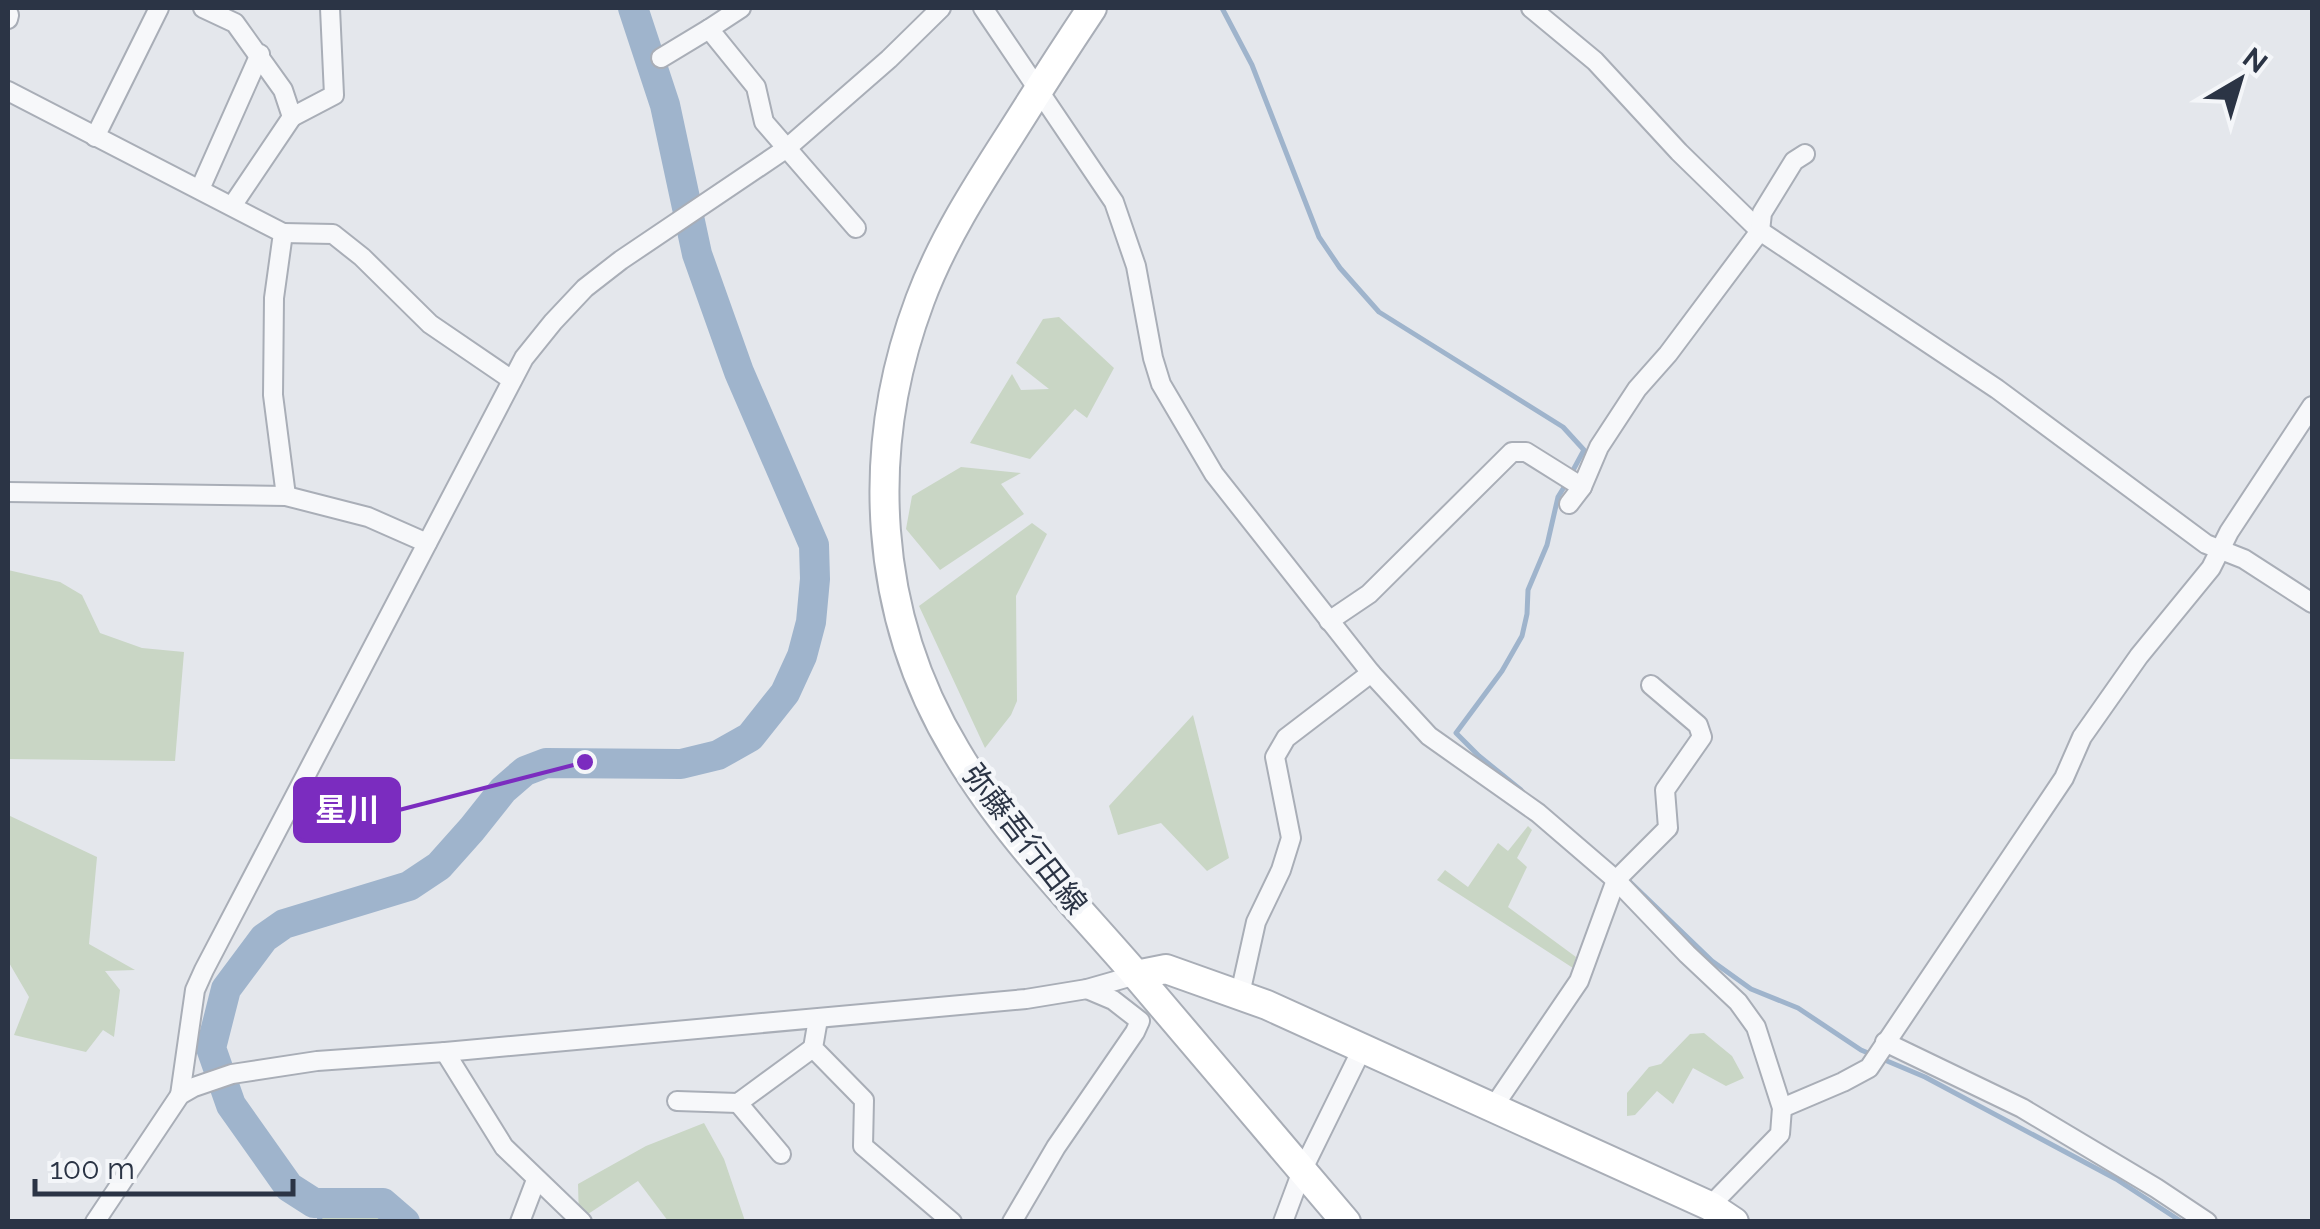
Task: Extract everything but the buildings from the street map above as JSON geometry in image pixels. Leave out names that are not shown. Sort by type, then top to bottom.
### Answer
[{"type":"main road","name":"弥藤吾行田線","points":[[1092,8],[940,251],[908,338],[892,392],[886,451],[884,507],[890,572],[904,633],[930,700],[956,751],[1006,824],[1346,1222]]},
{"type":"main road","points":[[1136,975],[1166,969],[1240,994],[1494,1106],[1722,1214]]},
{"type":"street","points":[[95,137],[160,8]]},
{"type":"street","points":[[203,8],[236,16],[284,90],[292,117]]},
{"type":"street","points":[[232,206],[292,117],[334,95],[330,8]]},
{"type":"street","points":[[660,58],[741,8]]},
{"type":"street","points":[[95,1222],[187,1091],[195,990],[204,970],[524,358],[585,288],[787,148],[942,8]]},
{"type":"street","points":[[983,8],[1114,202],[1136,266],[1162,384],[1214,474],[1371,673],[1429,736],[1538,814],[1616,880],[1738,1002],[1756,1027],[1782,1108],[1780,1134],[1722,1214]]},
{"type":"street","points":[[1536,9],[1595,61],[1678,152],[1760,231],[1997,390],[2206,544],[2244,559],[2312,603]]},
{"type":"street","points":[[708,29],[756,87],[764,122],[856,228]]},
{"type":"street","points":[[200,189],[260,54]]},
{"type":"street","points":[[8,92],[283,233],[334,234],[430,324],[512,380]]},
{"type":"street","points":[[1570,504],[1599,447],[1637,389],[1760,231],[1762,213],[1794,161],[1805,154]]},
{"type":"street","points":[[283,233],[274,298],[272,395],[286,496]]},
{"type":"street","points":[[1782,1108],[1869,1068],[2064,778],[2082,737],[2139,656],[2211,568],[2229,532],[2312,406]]},
{"type":"street","points":[[1329,621],[1368,594],[1512,452],[1526,452],[1582,487]]},
{"type":"street","points":[[8,492],[286,496],[368,517],[427,543]]},
{"type":"street","points":[[1240,994],[1256,922],[1282,870],[1291,838],[1274,758],[1286,738],[1371,673]]},
{"type":"street","points":[[1494,1106],[1579,980],[1616,880],[1668,828],[1664,790],[1702,737],[1698,724],[1651,685]]},
{"type":"street","points":[[187,1091],[232,1074],[317,1061],[1026,999],[1087,989],[1136,975]]},
{"type":"street","points":[[1012,1222],[1056,1147],[1140,1021],[1113,1000],[1087,989]]},
{"type":"street","points":[[677,1101],[738,1103],[814,1048],[818,1019]]},
{"type":"street","points":[[1885,1042],[2022,1108],[2207,1222]]},
{"type":"street","points":[[814,1048],[864,1100],[863,1146],[952,1222]]},
{"type":"street","points":[[1283,1222],[1302,1171],[1362,1049]]},
{"type":"street","points":[[445,1052],[504,1148],[582,1222]]},
{"type":"street","points":[[738,1103],[781,1154]]},
{"type":"street","points":[[520,1222],[536,1180]]},
{"type":"green space","points":[[1059,317],[1114,368],[1087,418],[1075,409],[1030,459],[970,443],[1012,374],[1021,390],[1049,389],[1016,363],[1043,319]]},
{"type":"green space","points":[[961,467],[1021,473],[1001,484],[1024,514],[940,570],[906,529],[912,496]]},
{"type":"green space","points":[[1032,523],[1047,534],[1016,596],[1017,701],[985,748],[919,606]]},
{"type":"green space","points":[[8,570],[60,582],[82,595],[100,633],[142,648],[184,652],[175,761],[8,759]]},
{"type":"green space","points":[[1193,715],[1229,858],[1207,871],[1161,823],[1118,835],[1109,806]]},
{"type":"green space","points":[[8,815],[97,857],[89,944],[135,970],[105,971],[120,990],[114,1037],[103,1030],[86,1052],[14,1035],[29,997],[8,961]]},
{"type":"green space","points":[[1528,826],[1532,830],[1517,858],[1527,867],[1508,907],[1576,957],[1573,968],[1437,880],[1445,870],[1468,887],[1498,843],[1508,851]]},
{"type":"green space","points":[[1704,1033],[1732,1056],[1744,1078],[1726,1086],[1693,1068],[1673,1104],[1657,1091],[1635,1115],[1627,1116],[1627,1093],[1649,1067],[1661,1064],[1690,1034]]},
{"type":"green space","points":[[704,1123],[724,1159],[745,1221],[668,1221],[638,1181],[579,1220],[578,1184],[646,1146]]},
{"type":"green space","points":[[314,1203],[383,1203],[405,1221],[321,1221]]},
{"type":"waterway","points":[[405,1222],[383,1203],[314,1203],[289,1187],[231,1105],[211,1048],[226,989],[264,938],[284,924],[409,886],[439,866],[503,790],[525,771],[546,763],[681,764],[718,755],[750,737],[785,693],[802,656],[811,622],[814,545],[739,372],[697,254],[665,105],[633,8]]},
{"type":"waterway","points":[[1222,8],[1252,65],[1319,237],[1340,268],[1379,312],[1563,427],[1584,450],[1571,474]]},
{"type":"waterway","points":[[1521,790],[1456,733],[1502,671],[1522,636],[1528,590],[1547,545],[1558,497],[1566,484]]},
{"type":"waterway","points":[[1629,881],[1712,961],[1751,989],[1798,1008],[1861,1050],[1925,1077],[2116,1179],[2182,1222]]},
{"type":"waterway","points":[[314,1203],[321,1222]]},
{"type":"place","name":"星川","points":[[585,762]]}]
